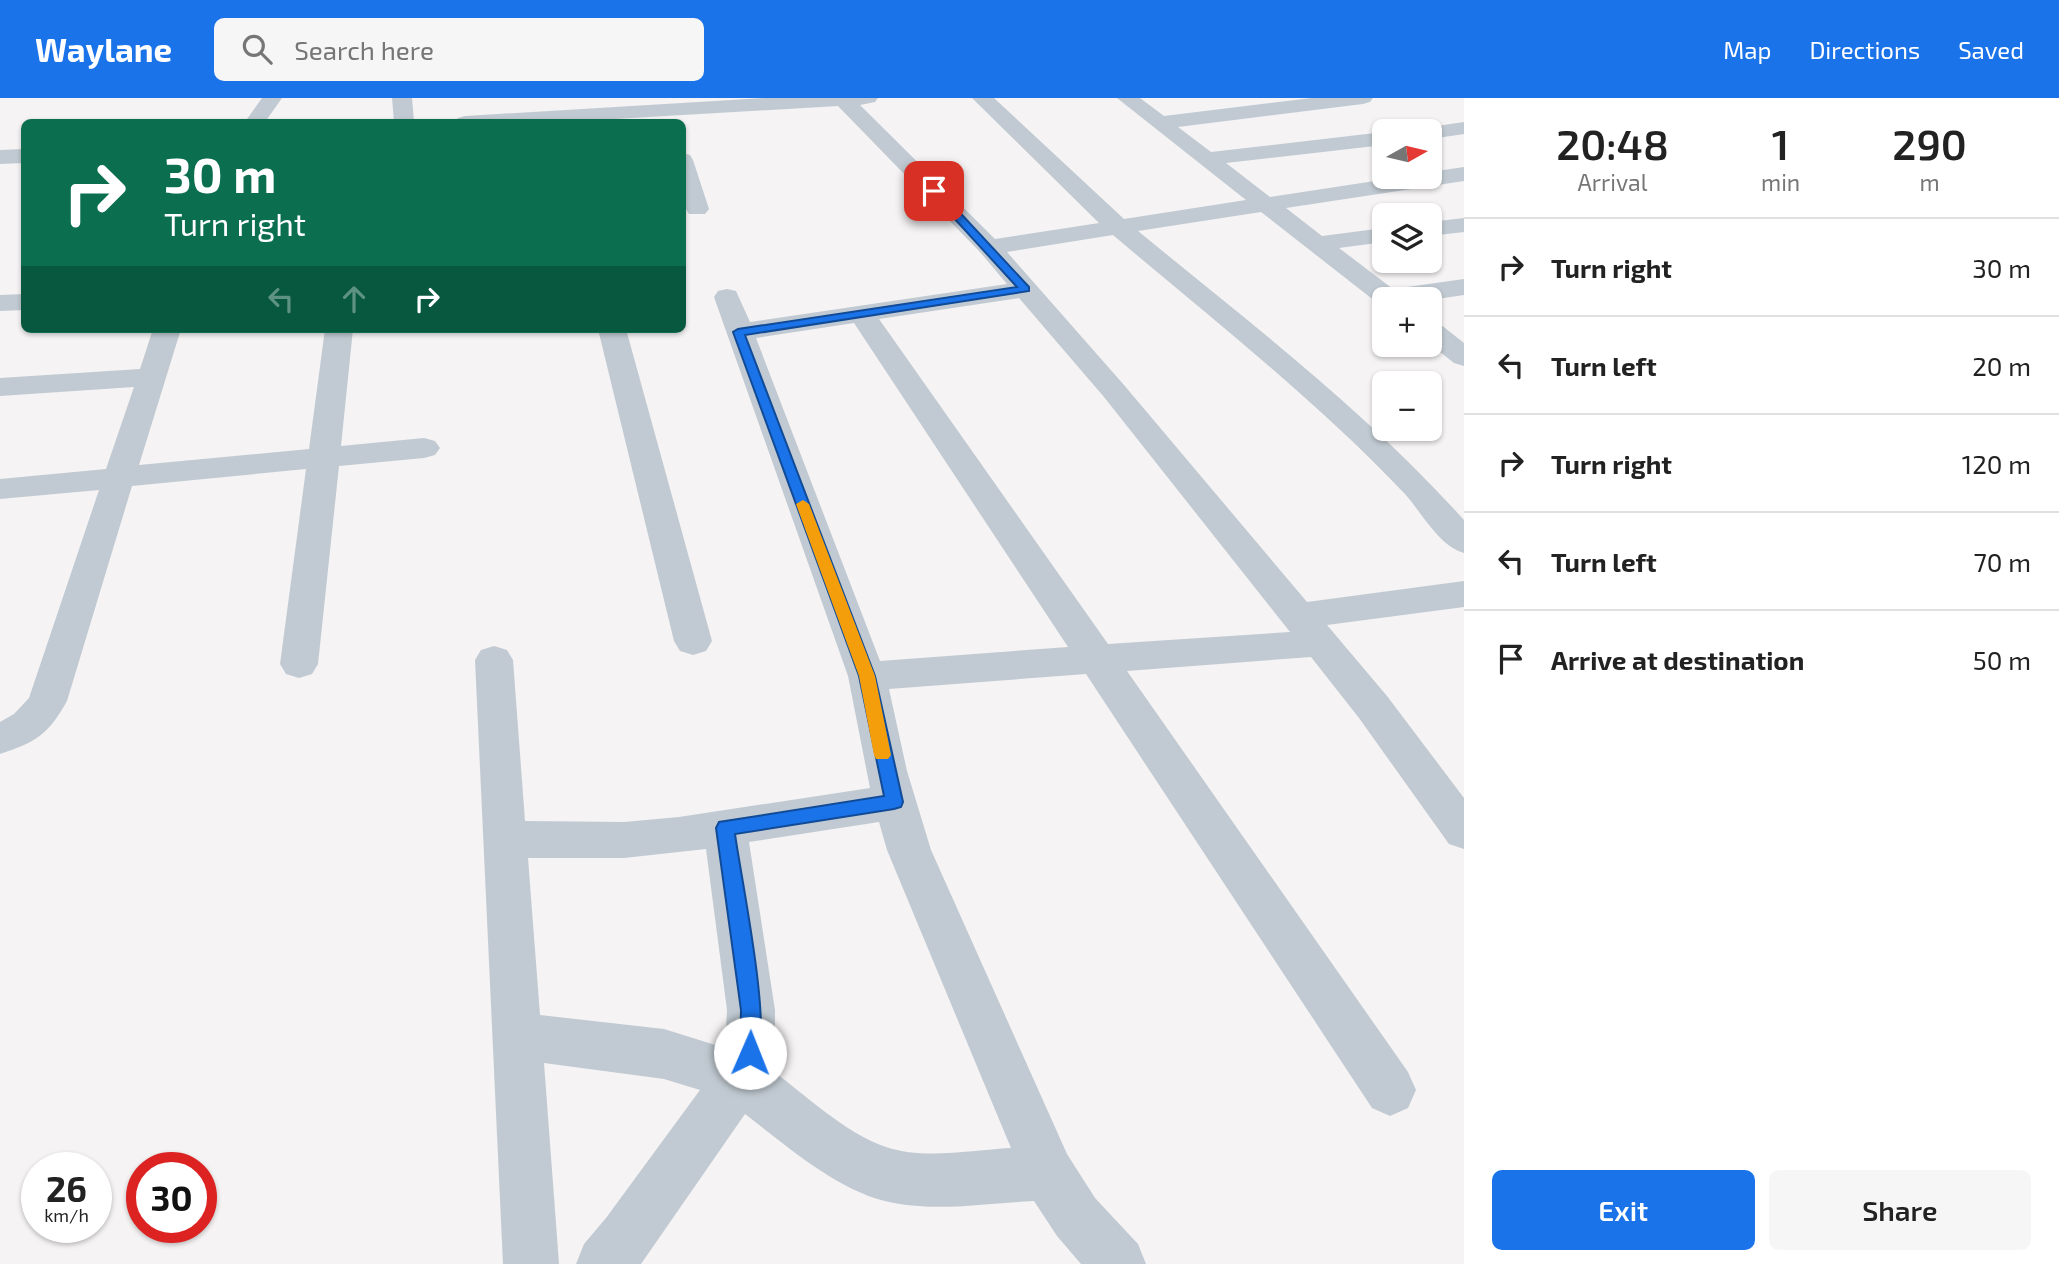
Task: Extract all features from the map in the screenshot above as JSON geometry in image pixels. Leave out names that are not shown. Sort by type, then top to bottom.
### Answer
[{"type":"street","points":[[257,119],[272,98]]},
{"type":"street","points":[[402,98],[404,119]]},
{"type":"street","points":[[982,98],[1118,227],[1307,385],[1416,487],[1464,542]]},
{"type":"street","points":[[1127,98],[1373,287]]},
{"type":"street","points":[[1159,123],[1313,101],[1363,98]]},
{"type":"street","points":[[583,119],[669,116],[857,99],[1114,391],[1373,706],[1464,831]]},
{"type":"street","points":[[1313,101],[1372,138]]},
{"type":"street","points":[[1442,131],[1464,128]]},
{"type":"street","points":[[1207,159],[1372,143]]},
{"type":"street","points":[[0,157],[21,156]]},
{"type":"street","points":[[686,173],[697,209]]},
{"type":"street","points":[[1442,177],[1464,174]]},
{"type":"street","points":[[1442,185],[1464,199]]},
{"type":"street","points":[[989,247],[1372,187]]},
{"type":"street","points":[[1442,228],[1464,225]]},
{"type":"street","points":[[1317,244],[1372,237]]},
{"type":"street","points":[[1442,291],[1464,287]]},
{"type":"street","points":[[1025,289],[862,314],[733,314],[867,676],[894,802],[908,850],[1048,1173],[1076,1217],[1118,1264]]},
{"type":"street","points":[[0,303],[21,302]]},
{"type":"street","points":[[862,314],[1390,1090]]},
{"type":"street","points":[[0,738],[20,732],[37,719],[47,701],[166,333]]},
{"type":"street","points":[[299,664],[338,333]]},
{"type":"street","points":[[613,333],[694,641]]},
{"type":"street","points":[[1442,340],[1464,357]]},
{"type":"street","points":[[0,387],[152,377]]},
{"type":"street","points":[[0,489],[424,448]]},
{"type":"street","points":[[867,676],[1096,659],[1310,629],[1464,594]]},
{"type":"street","points":[[494,660],[531,1264]]},
{"type":"street","points":[[504,839],[624,840],[725,828],[894,802]]},
{"type":"street","points":[[604,1264],[626,1238],[740,1079],[750,1053],[751,1010],[725,828]]},
{"type":"street","points":[[517,1036],[664,1054],[740,1079],[837,1151],[884,1174],[925,1180],[1048,1173]]},
{"type":"slow traffic","points":[[803,504],[867,676],[882,755]]},
{"type":"route","points":[[750,1053],[751,1010],[725,828],[894,802],[867,676],[738,332],[1025,289],[989,247],[934,191]]}]
